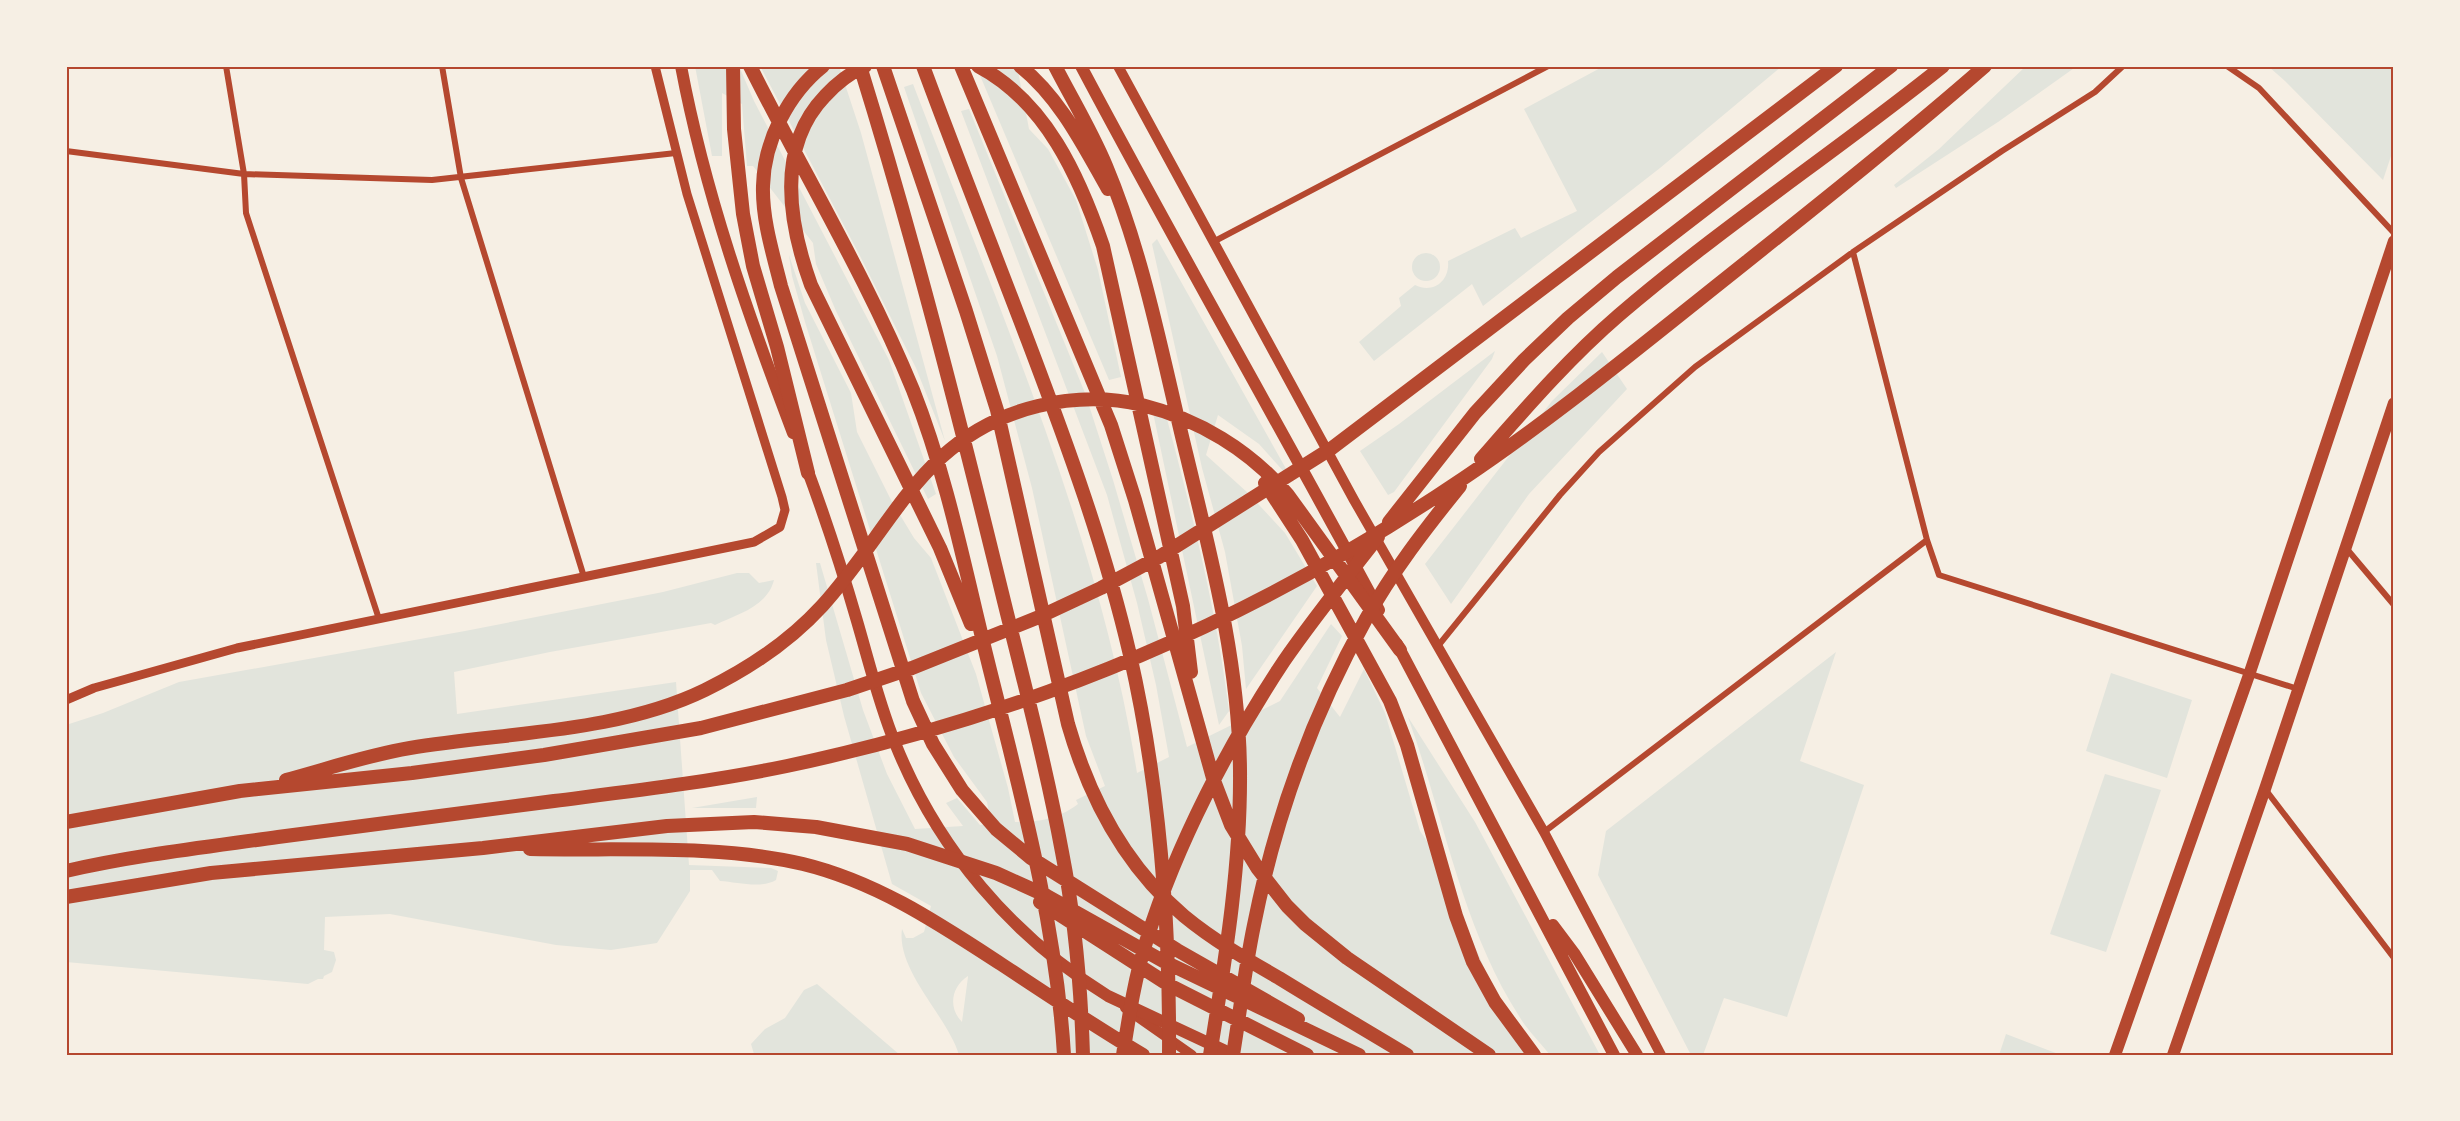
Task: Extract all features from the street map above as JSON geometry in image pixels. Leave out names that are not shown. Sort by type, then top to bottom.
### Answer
[{"type":"highway","points":[[733,66],[733,104],[739,184],[748,241],[808,473]]},
{"type":"highway","points":[[750,66],[874,307],[913,392],[944,485],[1038,875],[1056,980],[1064,1055]]},
{"type":"highway","points":[[823,66],[792,99],[783,114],[771,146],[763,188],[770,241],[782,286],[913,701],[946,767],[962,790],[996,829],[1022,851],[1053,873],[1333,1042]]},
{"type":"highway","points":[[860,66],[904,216],[964,440],[1046,772],[1063,855],[1076,961],[1083,1055]]},
{"type":"highway","points":[[866,66],[833,87],[809,116],[801,131],[792,164],[791,181],[793,220],[797,240],[812,285],[940,548],[991,676]]},
{"type":"highway","points":[[883,66],[989,381],[1018,495],[1068,724],[1090,788],[1101,811],[1128,853],[1155,887],[1183,915],[1228,947],[1407,1055]]},
{"type":"highway","points":[[923,66],[1089,506],[1130,654],[1158,809],[1165,876],[1169,1055]]},
{"type":"highway","points":[[961,66],[1111,425],[1135,500],[1213,778],[1232,825],[1258,869],[1287,906],[1305,924],[1347,958],[1489,1055]]},
{"type":"highway","points":[[978,66],[991,73],[1020,97],[1058,143],[1083,192],[1103,246],[1183,606],[1196,718]]},
{"type":"highway","points":[[1020,66],[1041,86],[1068,120],[1125,220]]},
{"type":"highway","points":[[1055,66],[1097,146],[1125,220],[1157,332],[1218,583],[1232,660],[1240,771],[1235,874],[1210,1055]]},
{"type":"highway","points":[[66,822],[240,791],[412,773],[596,748],[750,717],[847,690],[912,668],[1039,617],[1101,588],[1220,521],[1332,448],[1391,406],[1836,66]]},
{"type":"highway","points":[[1123,1055],[1147,938],[1187,837],[1221,768],[1284,662],[1454,439],[1501,384],[1576,311],[1891,66]]},
{"type":"highway","points":[[1233,1055],[1254,925],[1273,846],[1308,742],[1335,679],[1367,617],[1430,524],[1509,427],[1618,316],[1696,253],[1943,66]]},
{"type":"highway","points":[[66,871],[158,853],[733,776],[873,747],[973,719],[1120,665],[1221,620],[1270,595],[1367,540],[1465,478],[1575,398],[1891,146],[1985,66]]},
{"type":"highway","points":[[240,791],[407,748],[596,723],[640,714],[703,691],[743,669],[795,632],[823,605],[898,504],[929,468],[958,443],[976,430],[999,419],[1025,410],[1067,401],[1099,400],[1130,403],[1183,418],[1208,429],[1241,452],[1272,476],[1321,538],[1400,650]]},
{"type":"highway","points":[[1241,452],[1281,506],[1379,678],[1407,745],[1456,916],[1473,962],[1500,1009],[1534,1055]]},
{"type":"highway","points":[[66,897],[211,873],[483,848],[633,830],[724,822],[785,824],[844,831],[935,851],[996,873],[1047,896],[1163,961],[1359,1055]]},
{"type":"highway","points":[[483,848],[717,852],[802,864],[888,895],[928,916],[1143,1055]]},
{"type":"highway","points":[[996,873],[1169,985],[1307,1055]]},
{"type":"main road","points":[[681,66],[699,152],[728,253],[808,473],[850,595],[887,723],[906,767],[950,846],[981,888],[1017,927],[1065,968],[1192,1055]]},
{"type":"main road","points":[[1081,66],[1182,254],[1334,527],[1614,1055]]},
{"type":"main road","points":[[1118,66],[1354,500],[1544,832],[1661,1055]]},
{"type":"main road","points":[[2115,1055],[2249,675],[2394,241]]},
{"type":"main road","points":[[2173,1055],[2265,789],[2394,402]]},
{"type":"main road","points":[[1530,893],[1574,953],[1637,1055]]},
{"type":"main road","points":[[1108,996],[1233,1055]]},
{"type":"street","points":[[226,66],[244,174],[246,213],[379,619]]},
{"type":"street","points":[[442,66],[461,178],[584,577]]},
{"type":"street","points":[[66,700],[94,688],[237,648],[754,542],[780,527],[785,510],[778,483],[676,153],[655,66]]},
{"type":"street","points":[[1213,242],[1548,66]]},
{"type":"street","points":[[1437,646],[1560,495],[1599,452],[1695,367],[1854,252],[2002,151],[2095,92],[2123,66]]},
{"type":"street","points":[[2227,66],[2259,88],[2394,233]]},
{"type":"street","points":[[66,151],[244,174],[432,180],[676,153]]},
{"type":"street","points":[[1854,252],[1939,575],[2298,689]]},
{"type":"street","points":[[1544,832],[1928,540]]},
{"type":"street","points":[[2346,548],[2394,605]]},
{"type":"street","points":[[2265,789],[2394,958]]},
{"type":"shaded area","points":[[695,66],[739,66],[754,101],[889,360],[936,494],[928,499],[836,311],[816,264],[813,243],[753,166],[747,166],[742,104],[722,93],[722,156],[712,156]]},
{"type":"shaded area","points":[[760,66],[839,66],[861,133],[945,441],[916,368]]},
{"type":"shaded area","points":[[976,66],[1017,66],[1029,129],[1048,149],[1076,200],[1098,270],[1121,377],[1109,380]]},
{"type":"shaded area","points":[[1604,66],[1782,66],[1660,168],[1483,306],[1472,284],[1374,361],[1359,342],[1401,306],[1399,298],[1415,285],[1434,287],[1443,280],[1448,261],[1515,228],[1521,238],[1577,211],[1524,109]]},
{"type":"shaded area","points":[[2026,66],[2077,66],[1998,122],[1896,188],[1894,185],[1939,149]]},
{"type":"shaded area","points":[[2268,66],[2394,66],[2394,147],[2383,180],[2285,81]]},
{"type":"shaded area","points":[[913,84],[1043,424],[1098,596],[1120,684],[1137,773],[1169,757],[1156,685],[1137,603],[1107,495],[961,111],[969,109],[1085,393],[1148,599],[1187,747],[1280,701],[1331,624],[1342,636],[1317,688],[1340,717],[1364,669],[1385,713],[1420,831],[1433,850],[1502,1009],[1533,1055],[959,1055],[945,1025],[914,977],[902,945],[902,929],[906,938],[913,938],[924,932],[931,906],[892,884],[844,716],[826,640],[816,563],[820,563],[863,710],[887,774],[915,829],[963,826],[946,803],[957,798],[980,825],[991,824],[987,802],[954,757],[921,693],[805,322],[792,276],[789,255],[805,303],[851,393],[857,432],[891,500],[914,538],[931,558],[976,674],[1008,788],[1015,822],[1056,816],[1078,804],[1076,800],[1105,786],[1086,736],[1032,488],[997,356],[904,87]],"holes":[[[968,976],[962,1022],[955,1010],[953,998],[958,986]]]},
{"type":"shaded area","points":[[1157,239],[1294,483],[1259,444],[1218,415],[1206,455],[1248,493],[1285,533],[1317,586],[1246,689],[1242,646],[1225,552],[1202,468],[1152,244]]},
{"type":"shaded area","points":[[1426,253],[1436,257],[1440,267],[1436,277],[1426,281],[1416,277],[1412,267],[1416,257]]},
{"type":"shaded area","points":[[1495,351],[1492,359],[1394,492],[1388,495],[1360,451]]},
{"type":"shaded area","points":[[1602,352],[1627,389],[1529,494],[1451,604],[1425,564],[1552,401]]},
{"type":"shaded area","points":[[1151,403],[1163,404],[1210,594],[1229,711],[1219,725]]},
{"type":"shaded area","points":[[737,573],[749,573],[759,583],[774,580],[765,597],[758,603],[715,625],[711,623],[454,672],[457,714],[676,682],[689,865],[771,868],[778,871],[776,880],[756,885],[720,881],[712,870],[690,870],[690,891],[657,943],[611,950],[556,945],[390,914],[325,917],[324,950],[334,952],[336,960],[332,972],[323,979],[308,984],[66,962],[66,725],[103,713],[179,682],[465,631],[663,592]]},
{"type":"shaded area","points":[[1836,652],[1800,761],[1864,785],[1787,1017],[1724,998],[1703,1055],[1691,1055],[1598,875],[1606,831]]},
{"type":"shaded area","points":[[2111,673],[2192,700],[2167,778],[2086,751]]},
{"type":"shaded area","points":[[1408,717],[1475,822],[1600,1055],[1550,1055],[1522,1021],[1499,981],[1468,908]]},
{"type":"shaded area","points":[[2105,774],[2161,790],[2106,952],[2050,934]]},
{"type":"shaded area","points":[[757,797],[756,808],[692,808]]},
{"type":"shaded area","points":[[817,984],[900,1055],[754,1054],[751,1044],[765,1029],[785,1018],[804,990]]},
{"type":"shaded area","points":[[2006,1034],[2061,1055],[1999,1055]]}]
